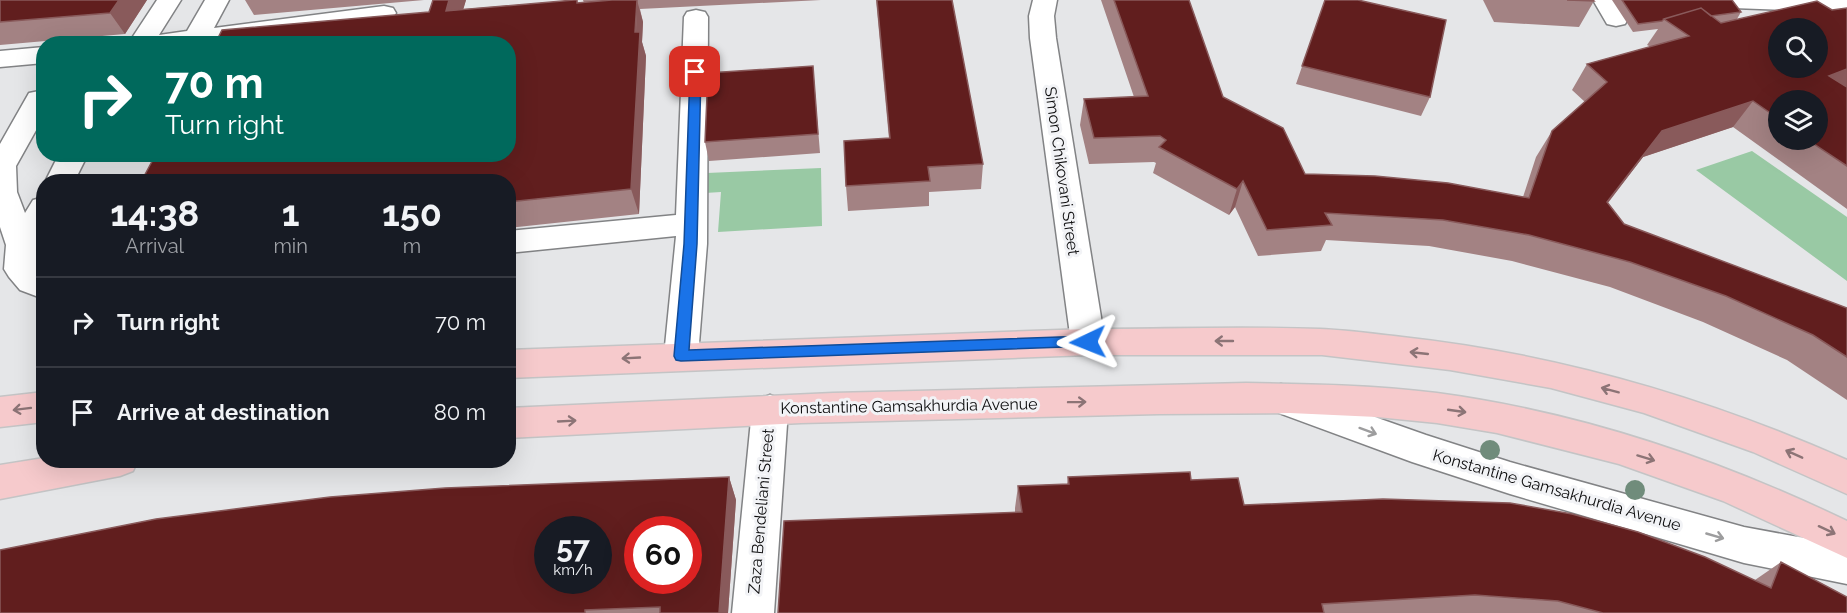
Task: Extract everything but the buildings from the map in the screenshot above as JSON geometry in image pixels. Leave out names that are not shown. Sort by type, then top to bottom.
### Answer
[{"type":"main road","points":[[516,364],[1088,342],[1322,342],[1450,356],[1551,374],[1647,399],[1766,441],[1847,478]]},
{"type":"main road","name":"Konstantine Gamsakhurdia Avenue","points":[[516,423],[770,410],[1273,397],[1380,402],[1508,419],[1580,437],[1659,462],[1760,500],[1847,540]]},
{"type":"main road","points":[[0,412],[36,408]]},
{"type":"main road","points":[[0,482],[76,468]]},
{"type":"street","points":[[145,36],[169,0]]},
{"type":"street","points":[[197,36],[217,0]]},
{"type":"street","name":"Simon Chikovani Street","points":[[1046,0],[1043,4],[1043,29],[1058,151],[1088,342]]},
{"type":"street","points":[[1732,1],[1847,5]]},
{"type":"street","points":[[1732,1],[1753,21]]},
{"type":"street","points":[[204,36],[384,13]]},
{"type":"street","points":[[681,356],[691,225],[696,17]]},
{"type":"street","points":[[0,59],[36,56]]},
{"type":"street","points":[[22,245],[2,192],[2,166],[36,104]]},
{"type":"street","points":[[36,221],[22,245],[20,269],[31,282],[36,284]]},
{"type":"street","points":[[516,241],[691,225]]},
{"type":"street","name":"Konstantine Gamsakhurdia Avenue","points":[[1273,397],[1425,452],[1510,478],[1744,545],[1847,565]]},
{"type":"street","name":"Zaza Bendeliani Street","points":[[753,613],[770,410]]},
{"type":"green space","points":[[1752,151],[1847,217],[1847,281],[1696,170]]},
{"type":"green space","points":[[821,168],[822,226],[718,232],[721,192],[705,193],[707,173]]},
{"type":"route","points":[[695,72],[691,244],[681,356],[1088,342]]}]
